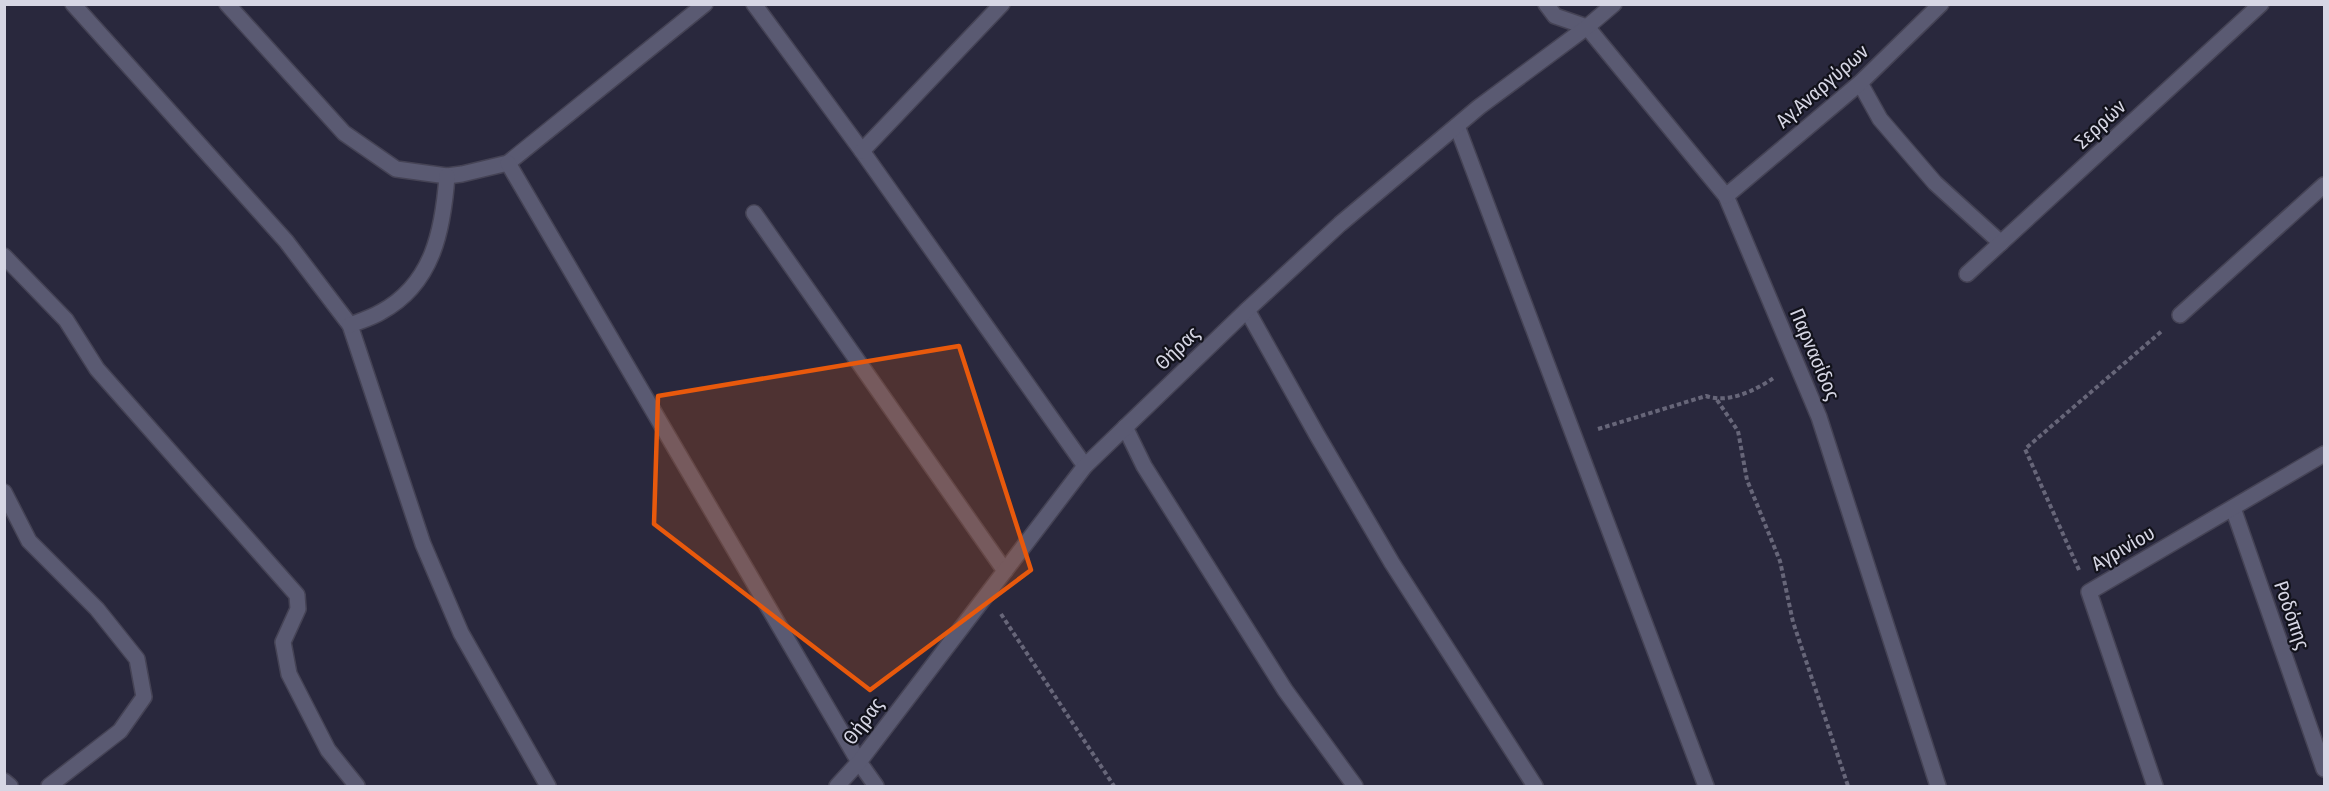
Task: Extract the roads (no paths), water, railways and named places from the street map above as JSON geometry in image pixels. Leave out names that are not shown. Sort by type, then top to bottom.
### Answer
[{"type":"street","points":[[74,4],[286,241],[350,325],[423,544],[460,633],[548,786]]},
{"type":"street","points":[[227,4],[344,133],[396,169],[447,176],[508,163],[705,4]]},
{"type":"street","points":[[754,4],[862,151],[1085,466]]},
{"type":"street","points":[[862,151],[1002,4]]},
{"type":"street","points":[[1546,4],[1555,16],[1587,27]]},
{"type":"street","name":"Θήρας","points":[[837,786],[859,762],[1085,466],[1340,224],[1457,126],[1614,4]]},
{"type":"street","name":"Αγ.Αναργύρων","points":[[1726,196],[1860,83],[1941,4]]},
{"type":"street","name":"Σερρών","points":[[1967,274],[2261,4]]},
{"type":"street","name":"Παρνασίδος","points":[[1587,27],[1726,196],[1819,417],[1938,786]]},
{"type":"street","points":[[1860,83],[1880,119],[1935,183],[2001,243]]},
{"type":"street","points":[[1457,126],[1576,436],[1706,786]]},
{"type":"street","points":[[508,163],[859,762],[876,786]]},
{"type":"street","points":[[350,325],[381,312],[406,294],[429,263],[444,211],[447,176]]},
{"type":"street","points":[[2180,315],[2325,185]]},
{"type":"street","points":[[754,213],[1005,571]]},
{"type":"street","points":[[4,256],[66,320],[97,369],[297,595],[298,609],[283,642],[289,674],[328,750],[357,786]]},
{"type":"street","points":[[1247,310],[1392,563],[1535,786]]},
{"type":"street","points":[[1125,427],[1150,476],[1273,671],[1355,786]]},
{"type":"street","name":"Αγρινίου","points":[[2156,786],[2089,592],[2325,454]]},
{"type":"street","points":[[4,492],[29,541],[97,609],[137,659],[144,697],[120,731],[49,786]]},
{"type":"street","name":"Ροδόπης","points":[[2232,508],[2325,769]]},
{"type":"street","points":[[4,781],[10,786]]}]
